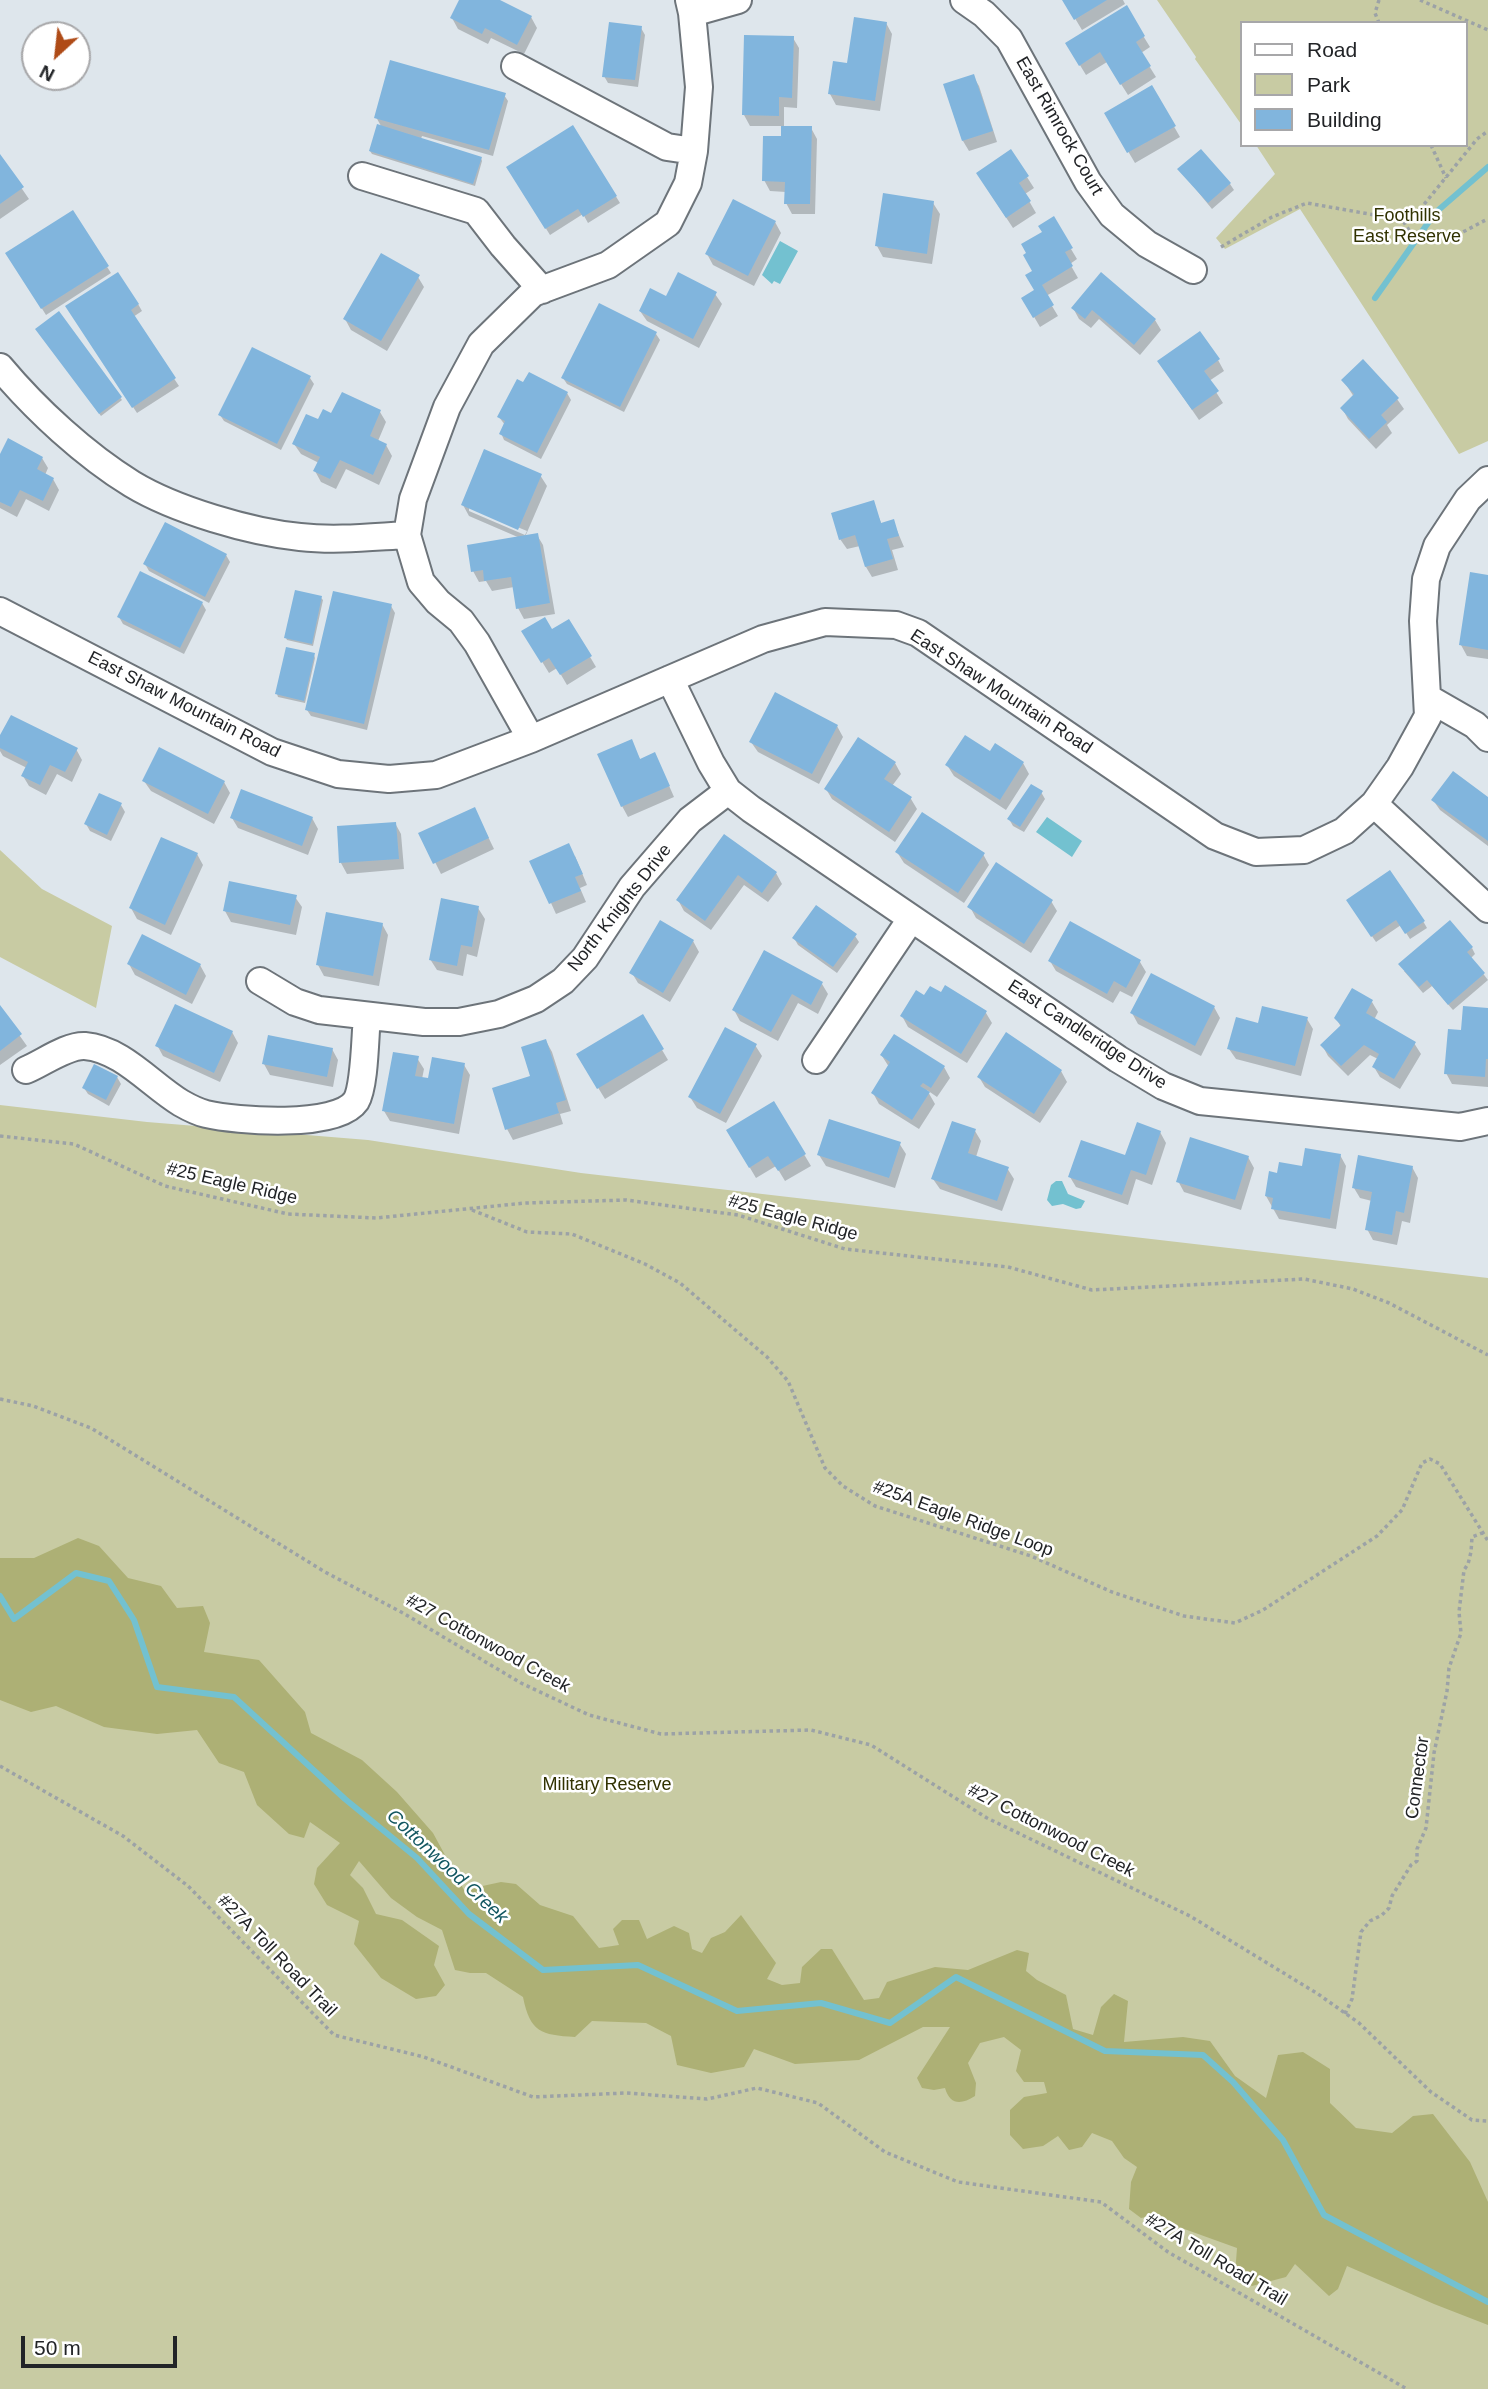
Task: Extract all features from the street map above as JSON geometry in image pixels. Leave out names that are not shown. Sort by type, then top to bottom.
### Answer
[{"type":"street","points":[[530,739],[477,643],[461,621],[438,602],[421,582],[407,535],[413,499],[447,407],[481,344],[533,293],[608,265],[668,223],[688,183],[694,151],[699,87],[691,6],[738,0]]},
{"type":"street","name":"East Rimrock Court","points":[[964,0],[984,14],[1009,39],[1088,182],[1112,215],[1147,244],[1193,270]]},
{"type":"street","points":[[515,66],[667,147],[694,151]]},
{"type":"street","points":[[362,176],[476,211],[502,246],[542,290]]},
{"type":"street","points":[[0,367],[66,434],[109,469],[135,486],[184,508],[243,526],[298,537],[341,540],[407,535]]},
{"type":"street","points":[[1488,480],[1468,499],[1437,546],[1426,579],[1423,621],[1428,707],[1467,736],[1488,739]]},
{"type":"street","name":"East Shaw Mountain Road","points":[[0,611],[272,752],[338,774],[389,779],[436,775],[530,739],[763,639],[825,622],[896,625],[918,633],[1215,836],[1256,852],[1304,850],[1344,831],[1374,804],[1400,767],[1428,707]]},
{"type":"street","name":"East Candleridge Drive","points":[[670,679],[711,763],[728,791],[911,919],[1118,1059],[1163,1086],[1200,1101],[1460,1127],[1488,1121]]},
{"type":"street","name":"North Knights Drive","points":[[260,981],[295,1002],[319,1010],[424,1022],[459,1022],[499,1014],[536,999],[563,981],[585,958],[632,887],[690,820],[728,791]]},
{"type":"street","points":[[1374,804],[1488,909]]},
{"type":"street","points":[[816,1060],[911,919]]},
{"type":"street","points":[[26,1070],[68,1050],[83,1046],[98,1049],[117,1058],[182,1104],[204,1114],[266,1119],[325,1118],[341,1113],[356,1101],[362,1078],[367,1016]]},
{"type":"path","points":[[1378,21],[1375,13],[1379,0]]},
{"type":"path","points":[[1420,0],[1488,30]]},
{"type":"path","points":[[1221,247],[1272,217],[1307,203],[1403,220],[1413,218],[1477,138],[1488,131]]},
{"type":"path","points":[[1433,147],[1446,178]]},
{"type":"path","points":[[1403,220],[1409,232],[1424,243],[1440,242],[1488,219]]},
{"type":"path","name":"#25 Eagle Ridge","points":[[0,1136],[74,1144],[165,1186],[288,1214],[376,1218],[525,1203],[638,1202],[738,1215],[845,1250],[1008,1267],[1092,1290],[1304,1279],[1353,1289],[1388,1303],[1488,1355]]},
{"type":"path","name":"#25A Eagle Ridge Loop","points":[[470,1209],[527,1232],[572,1234],[645,1264],[680,1283],[767,1357],[788,1381],[825,1468],[842,1486],[875,1506],[1031,1556],[1112,1592],[1184,1616],[1235,1623],[1263,1610],[1377,1536],[1402,1510],[1422,1463],[1430,1459],[1440,1464],[1488,1541]]},
{"type":"path","name":"#27 Cottonwood Creek","points":[[0,1399],[33,1406],[91,1428],[326,1572],[403,1613],[521,1683],[589,1715],[662,1734],[811,1730],[871,1745],[987,1818],[1190,1916],[1318,1994],[1359,2023],[1431,2092],[1472,2120],[1488,2121]]},
{"type":"path","name":"Connector","points":[[1345,2014],[1352,1999],[1361,1932],[1373,1918],[1382,1916],[1389,1908],[1392,1896],[1411,1865],[1417,1861],[1417,1849],[1426,1828],[1434,1753],[1449,1668],[1461,1633],[1459,1612],[1464,1570],[1471,1552],[1472,1537],[1482,1533]]},
{"type":"path","name":"#27A Toll Road Trail","points":[[0,1766],[123,1836],[188,1886],[334,2035],[424,2057],[533,2098],[626,2092],[707,2099],[757,2088],[818,2103],[885,2152],[958,2182],[1101,2202],[1168,2252],[1408,2389]]},
{"type":"green space","name":"Foothills East Reserve","points":[[1157,0],[1488,0],[1488,441],[1459,454],[1300,209],[1225,249],[1216,238],[1275,174],[1257,147],[1467,147],[1467,21],[1240,21],[1240,123]]},
{"type":"green space","points":[[0,850],[42,889],[112,926],[96,1008],[0,957]]},
{"type":"green space","name":"Military Reserve","points":[[0,1105],[147,1122],[368,1140],[581,1173],[1488,1278],[1488,2389],[0,2389]]},
{"type":"green space","points":[[78,1538],[99,1546],[128,1578],[161,1586],[177,1608],[203,1606],[210,1623],[204,1652],[259,1660],[305,1712],[311,1733],[362,1760],[397,1792],[433,1833],[464,1890],[501,1882],[516,1884],[540,1905],[573,1916],[599,1948],[619,1945],[613,1929],[622,1920],[639,1920],[647,1939],[674,1926],[689,1933],[692,1949],[702,1953],[711,1938],[725,1932],[741,1915],[776,1963],[767,1979],[782,1985],[800,1983],[802,1967],[821,1949],[832,1949],[864,2000],[879,1998],[887,1982],[935,1967],[968,1970],[1017,1950],[1029,1953],[1026,1971],[1066,1995],[1073,2029],[1093,2035],[1101,2007],[1114,1994],[1128,2001],[1124,2042],[1183,2037],[1210,2041],[1235,2076],[1266,2098],[1278,2055],[1303,2052],[1330,2069],[1330,2103],[1356,2128],[1392,2133],[1413,2116],[1433,2114],[1470,2162],[1488,2202],[1488,2325],[1347,2266],[1338,2289],[1329,2296],[1295,2264],[1286,2277],[1252,2286],[1235,2275],[1237,2248],[1176,2226],[1157,2215],[1141,2218],[1129,2209],[1131,2182],[1137,2167],[1124,2158],[1112,2141],[1092,2133],[1082,2147],[1069,2150],[1058,2136],[1043,2146],[1023,2149],[1010,2135],[1010,2110],[1024,2097],[1047,2093],[1044,2082],[1024,2082],[1016,2071],[1021,2050],[1004,2037],[980,2043],[968,2063],[976,2083],[975,2096],[957,2102],[950,2098],[945,2088],[922,2088],[917,2078],[950,2027],[923,2027],[859,2060],[795,2064],[754,2049],[744,2067],[711,2073],[677,2065],[671,2036],[646,2023],[592,2021],[575,2037],[545,2033],[529,2018],[523,1997],[486,1973],[455,1970],[442,1930],[417,1917],[391,1898],[359,1861],[350,1875],[363,1888],[376,1914],[402,1920],[439,1946],[434,1965],[445,1985],[436,1996],[416,1999],[381,1978],[354,1944],[359,1921],[327,1905],[314,1884],[317,1868],[340,1843],[310,1822],[304,1838],[289,1834],[257,1805],[244,1772],[219,1763],[197,1730],[157,1734],[104,1727],[56,1706],[31,1712],[0,1700],[0,1558],[34,1558]]},
{"type":"water","points":[[780,241],[798,251],[780,284],[774,281],[772,284],[762,275]]},
{"type":"water","points":[[1047,817],[1082,841],[1072,857],[1036,832]]},
{"type":"water","points":[[1062,1181],[1068,1194],[1085,1201],[1081,1208],[1063,1204],[1052,1206],[1047,1200],[1051,1185]]},
{"type":"building","points":[[459,0],[500,0],[532,16],[517,45],[485,28],[482,34],[450,18]]},
{"type":"building","points":[[1062,0],[1107,0],[1074,20]]},
{"type":"building","points":[[1127,5],[1145,36],[1136,42],[1151,66],[1120,85],[1100,52],[1079,66],[1065,43]]},
{"type":"building","points":[[854,17],[887,22],[875,101],[828,94],[833,61],[847,63]]},
{"type":"building","points":[[609,22],[642,26],[635,80],[602,77]]},
{"type":"building","points":[[744,35],[794,36],[792,98],[779,97],[779,116],[742,115]]},
{"type":"building","points":[[390,60],[506,93],[489,150],[374,118]]},
{"type":"building","points":[[974,74],[993,131],[962,141],[943,84]]},
{"type":"building","points":[[1152,85],[1176,126],[1127,153],[1104,113]]},
{"type":"building","points":[[377,124],[482,157],[473,184],[369,151]]},
{"type":"building","points":[[573,125],[617,196],[583,217],[578,209],[545,229],[506,167]]},
{"type":"building","points":[[781,126],[812,126],[810,204],[784,204],[785,182],[762,181],[763,136],[781,136]]},
{"type":"building","points":[[1011,149],[1029,176],[1019,183],[1031,201],[1006,218],[976,173]]},
{"type":"building","points":[[1201,149],[1231,183],[1208,203],[1177,169]]},
{"type":"building","points":[[0,154],[24,187],[0,204]]},
{"type":"building","points":[[883,193],[934,201],[927,254],[875,246]]},
{"type":"building","points":[[733,199],[776,221],[748,276],[705,254]]},
{"type":"building","points":[[73,210],[109,266],[41,309],[5,253]]},
{"type":"building","points":[[1054,216],[1073,248],[1065,252],[1073,266],[1042,285],[1054,305],[1033,318],[1021,298],[1034,290],[1025,275],[1032,271],[1023,255],[1026,253],[1021,244],[1042,232],[1038,226]]},
{"type":"building","points":[[381,253],[420,275],[381,341],[343,319]]},
{"type":"building","points":[[118,272],[139,304],[131,310],[176,378],[132,408],[65,306]]},
{"type":"building","points":[[678,272],[717,292],[693,339],[639,311],[650,288],[666,296]]},
{"type":"building","points":[[1101,272],[1156,319],[1134,345],[1092,310],[1085,319],[1071,308]]},
{"type":"building","points":[[599,303],[657,332],[620,407],[561,378]]},
{"type":"building","points":[[59,311],[122,397],[99,414],[35,329]]},
{"type":"building","points":[[1200,331],[1220,359],[1204,371],[1219,391],[1192,410],[1157,361]]},
{"type":"building","points":[[252,347],[311,376],[277,444],[218,415]]},
{"type":"building","points":[[1363,359],[1399,398],[1381,415],[1387,422],[1369,439],[1340,408],[1354,394],[1341,380]]},
{"type":"building","points":[[529,372],[568,392],[537,453],[499,434],[505,421],[497,417],[517,379],[523,382]]},
{"type":"building","points":[[342,392],[381,410],[370,436],[387,444],[373,475],[340,460],[330,479],[313,471],[320,457],[292,444],[306,414],[318,419],[323,409],[331,413]]},
{"type":"building","points":[[8,438],[43,457],[37,469],[54,478],[43,501],[20,490],[11,507],[0,502],[0,454]]},
{"type":"building","points":[[484,449],[542,474],[518,530],[461,505]]},
{"type":"building","points":[[874,500],[881,523],[894,519],[899,536],[887,539],[893,559],[865,567],[855,535],[839,540],[831,513]]},
{"type":"building","points":[[165,522],[227,554],[205,597],[143,564]]},
{"type":"building","points":[[538,533],[550,603],[516,609],[511,577],[484,581],[483,570],[471,572],[467,545]]},
{"type":"building","points":[[140,571],[203,602],[180,648],[117,617]]},
{"type":"building","points":[[1470,572],[1488,575],[1488,650],[1459,645]]},
{"type":"building","points":[[295,590],[322,596],[312,644],[284,638]]},
{"type":"building","points":[[333,591],[392,604],[364,724],[305,710]]},
{"type":"building","points":[[545,617],[552,629],[569,619],[592,656],[560,675],[549,658],[541,663],[521,631]]},
{"type":"building","points":[[286,647],[315,653],[304,701],[275,694]]},
{"type":"building","points":[[775,692],[838,725],[812,774],[749,742]]},
{"type":"building","points":[[11,715],[78,748],[65,772],[50,765],[40,785],[21,776],[28,762],[0,748],[0,735]]},
{"type":"building","points":[[965,735],[990,751],[995,743],[1024,762],[1000,800],[945,765]]},
{"type":"building","points":[[858,737],[896,762],[884,779],[912,797],[889,832],[824,789]]},
{"type":"building","points":[[632,739],[640,759],[655,752],[670,786],[621,807],[597,754]]},
{"type":"building","points":[[159,747],[225,781],[208,814],[142,781]]},
{"type":"building","points":[[1453,771],[1488,797],[1488,841],[1431,800]]},
{"type":"building","points":[[1031,784],[1043,791],[1020,827],[1007,819]]},
{"type":"building","points":[[241,789],[313,817],[302,846],[230,818]]},
{"type":"building","points":[[99,793],[122,803],[107,835],[84,824]]},
{"type":"building","points":[[475,807],[489,838],[433,864],[418,833]]},
{"type":"building","points":[[922,812],[985,853],[958,893],[895,852]]},
{"type":"building","points":[[396,822],[399,859],[339,863],[337,826]]},
{"type":"building","points":[[724,834],[777,872],[762,893],[738,875],[705,921],[676,900]]},
{"type":"building","points":[[161,837],[198,853],[165,925],[129,908]]},
{"type":"building","points":[[569,843],[583,874],[575,877],[581,891],[549,904],[529,861]]},
{"type":"building","points":[[996,862],[1053,900],[1024,944],[967,907]]},
{"type":"building","points":[[1390,870],[1425,921],[1405,934],[1396,920],[1371,937],[1346,900]]},
{"type":"building","points":[[229,881],[297,895],[290,925],[223,911]]},
{"type":"building","points":[[441,898],[479,906],[472,947],[461,945],[457,966],[429,960]]},
{"type":"building","points":[[816,905],[857,934],[833,967],[792,938]]},
{"type":"building","points":[[326,912],[383,923],[373,976],[316,965]]},
{"type":"building","points":[[660,920],[694,940],[663,993],[629,973]]},
{"type":"building","points":[[1450,920],[1473,947],[1467,952],[1485,973],[1448,1005],[1427,980],[1419,987],[1398,964]]},
{"type":"building","points":[[1070,921],[1141,960],[1126,988],[1114,981],[1107,994],[1048,961]]},
{"type":"building","points":[[142,934],[201,964],[186,995],[127,964]]},
{"type":"building","points":[[764,950],[823,982],[811,1005],[792,994],[771,1032],[732,1010]]},
{"type":"building","points":[[1151,973],[1215,1006],[1195,1046],[1130,1013]]},
{"type":"building","points":[[945,985],[987,1011],[961,1054],[900,1016],[916,990],[924,995],[930,986],[941,992]]},
{"type":"building","points":[[1352,988],[1373,1000],[1366,1013],[1416,1042],[1394,1079],[1372,1067],[1379,1054],[1364,1045],[1341,1066],[1320,1045],[1341,1025],[1334,1018]]},
{"type":"building","points":[[175,1004],[233,1031],[214,1073],[155,1046]]},
{"type":"building","points":[[0,1005],[22,1034],[0,1051]]},
{"type":"building","points":[[1262,1006],[1308,1017],[1295,1066],[1227,1049],[1236,1017],[1258,1023]]},
{"type":"building","points":[[1463,1006],[1488,1008],[1488,1059],[1485,1077],[1444,1074],[1448,1029],[1461,1030]]},
{"type":"building","points":[[643,1014],[664,1049],[597,1089],[576,1054]]},
{"type":"building","points":[[725,1027],[757,1044],[720,1114],[688,1097]]},
{"type":"building","points":[[1006,1032],[1062,1070],[1034,1114],[977,1077]]},
{"type":"building","points":[[894,1034],[945,1066],[931,1088],[923,1083],[920,1086],[930,1092],[912,1120],[871,1093],[890,1062],[880,1055]]},
{"type":"building","points":[[268,1035],[333,1048],[327,1077],[262,1064]]},
{"type":"building","points":[[546,1039],[566,1100],[556,1103],[559,1113],[505,1130],[492,1088],[530,1076],[521,1047]]},
{"type":"building","points":[[393,1052],[419,1056],[415,1076],[428,1078],[432,1057],[465,1063],[454,1124],[382,1111]]},
{"type":"building","points":[[94,1064],[118,1076],[106,1100],[82,1088]]},
{"type":"building","points":[[774,1101],[806,1154],[778,1171],[768,1156],[749,1168],[726,1130]]},
{"type":"building","points":[[829,1119],[901,1142],[889,1178],[817,1155]]},
{"type":"building","points":[[952,1121],[976,1129],[968,1153],[1009,1167],[997,1201],[931,1179]]},
{"type":"building","points":[[1137,1122],[1161,1131],[1146,1175],[1131,1170],[1122,1195],[1068,1177],[1081,1140],[1125,1155]]},
{"type":"building","points":[[1190,1137],[1249,1156],[1235,1200],[1176,1182]]},
{"type":"building","points":[[1305,1148],[1341,1154],[1330,1219],[1271,1209],[1273,1198],[1265,1196],[1269,1171],[1277,1173],[1279,1162],[1302,1166]]},
{"type":"building","points":[[1358,1155],[1413,1166],[1404,1213],[1396,1211],[1392,1235],[1365,1230],[1372,1192],[1352,1188]]},
{"type":"waterway","points":[[1375,298],[1435,213],[1488,167]]},
{"type":"waterway","name":"Cottonwood Creek","points":[[0,1596],[14,1619],[76,1573],[109,1581],[134,1620],[157,1687],[234,1697],[345,1799],[417,1858],[469,1914],[543,1970],[638,1965],[737,2011],[821,2003],[890,2023],[956,1977],[1105,2051],[1203,2055],[1233,2082],[1283,2140],[1324,2215],[1488,2302]]}]
